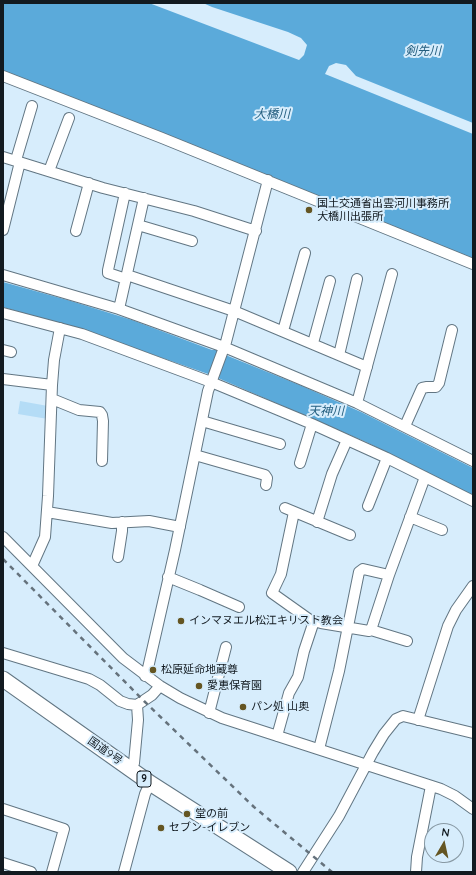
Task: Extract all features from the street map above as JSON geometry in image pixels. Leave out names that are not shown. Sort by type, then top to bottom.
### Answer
[{"type":"highway","name":"国道9号","points":[[3,679],[150,783],[289,872]]},
{"type":"street","points":[[3,76],[268,180],[473,264]]},
{"type":"street","points":[[3,230],[32,106]]},
{"type":"street","points":[[49,171],[69,118]]},
{"type":"street","points":[[3,157],[88,183],[194,211],[256,231]]},
{"type":"street","points":[[145,676],[180,527],[194,454],[211,381],[223,349],[234,311],[268,180]]},
{"type":"street","points":[[76,231],[88,183]]},
{"type":"street","points":[[125,193],[108,273],[127,277],[234,311],[366,367]]},
{"type":"street","points":[[119,309],[144,198]]},
{"type":"street","points":[[138,225],[192,241]]},
{"type":"street","points":[[283,332],[305,253]]},
{"type":"street","points":[[356,403],[392,274]]},
{"type":"street","points":[[3,275],[119,309],[223,349],[356,403],[473,461]]},
{"type":"street","points":[[338,355],[357,279]]},
{"type":"street","points":[[313,344],[330,281]]},
{"type":"street","points":[[3,313],[82,334],[211,381],[387,458],[473,501]]},
{"type":"street","points":[[32,566],[45,537],[52,385],[54,360],[60,328]]},
{"type":"street","points":[[405,426],[421,390],[425,387],[436,387],[439,383],[452,330]]},
{"type":"street","points":[[3,379],[52,385]]},
{"type":"street","points":[[52,399],[79,410],[100,412],[102,414],[104,421],[102,461]]},
{"type":"street","points":[[202,421],[280,444]]},
{"type":"street","points":[[300,463],[312,424]]},
{"type":"street","points":[[317,522],[332,474],[347,440]]},
{"type":"street","points":[[194,454],[265,475],[267,478],[266,485]]},
{"type":"street","points":[[368,506],[387,458]]},
{"type":"street","points":[[371,630],[389,575],[425,477]]},
{"type":"street","points":[[350,535],[290,510],[281,574],[272,593],[310,620],[369,632],[371,630],[407,641]]},
{"type":"street","points":[[47,512],[112,522],[149,521],[180,527]]},
{"type":"street","points":[[410,517],[442,530]]},
{"type":"street","points":[[118,557],[122,522]]},
{"type":"street","points":[[3,537],[113,648],[145,676],[180,698],[209,713],[448,792],[473,809]]},
{"type":"street","points":[[319,749],[339,671],[360,571],[363,569],[389,575]]},
{"type":"street","points":[[168,577],[239,607]]},
{"type":"street","points":[[418,720],[450,622],[456,610],[473,586]]},
{"type":"street","points":[[277,736],[289,692],[298,677],[304,651],[314,621]]},
{"type":"street","points":[[209,713],[226,647]]},
{"type":"street","points":[[3,653],[89,679],[100,685],[120,701],[128,704],[137,705],[152,695],[160,686]]},
{"type":"street","points":[[131,770],[134,763],[138,720],[137,705]]},
{"type":"street","points":[[303,872],[337,820],[384,734],[396,719],[403,716],[473,733]]},
{"type":"street","points":[[124,872],[145,794],[150,783]]},
{"type":"street","points":[[416,872],[416,857],[431,786]]},
{"type":"street","points":[[3,809],[64,829],[52,872]]},
{"type":"street","points":[[3,863],[32,872]]},
{"type":"shaded area","points":[[20,401],[48,406],[48,419],[18,414]]},
{"type":"water","name":"大橋川","points":[[3,3],[149,3],[299,60],[304,55],[307,45],[301,38],[288,32],[203,3],[473,3],[473,123],[356,76],[346,65],[336,63],[329,66],[325,74],[473,134],[473,259],[3,73]]},
{"type":"water","name":"天神川","points":[[3,282],[132,320],[212,350],[220,349],[228,356],[361,412],[473,468],[473,496],[366,442],[211,375],[94,334],[3,307]]},
{"type":"railway","points":[[3,559],[144,701],[254,807],[332,872]]},
{"type":"place","name":"国土交通省出雲河川事務所 大橋川出張所","points":[[309,210]]},
{"type":"place","name":"インマヌエル松江キリスト教会","points":[[181,621]]},
{"type":"place","name":"松原延命地蔵尊","points":[[153,670]]},
{"type":"place","name":"愛恵保育園","points":[[199,686]]},
{"type":"place","name":"パン処 山奥","points":[[243,707]]},
{"type":"place","name":"堂の前","points":[[187,814]]},
{"type":"place","name":"セブン-イレブン","points":[[161,828]]},
{"type":"water label","name":"剣先川","points":[[423,51]]}]
